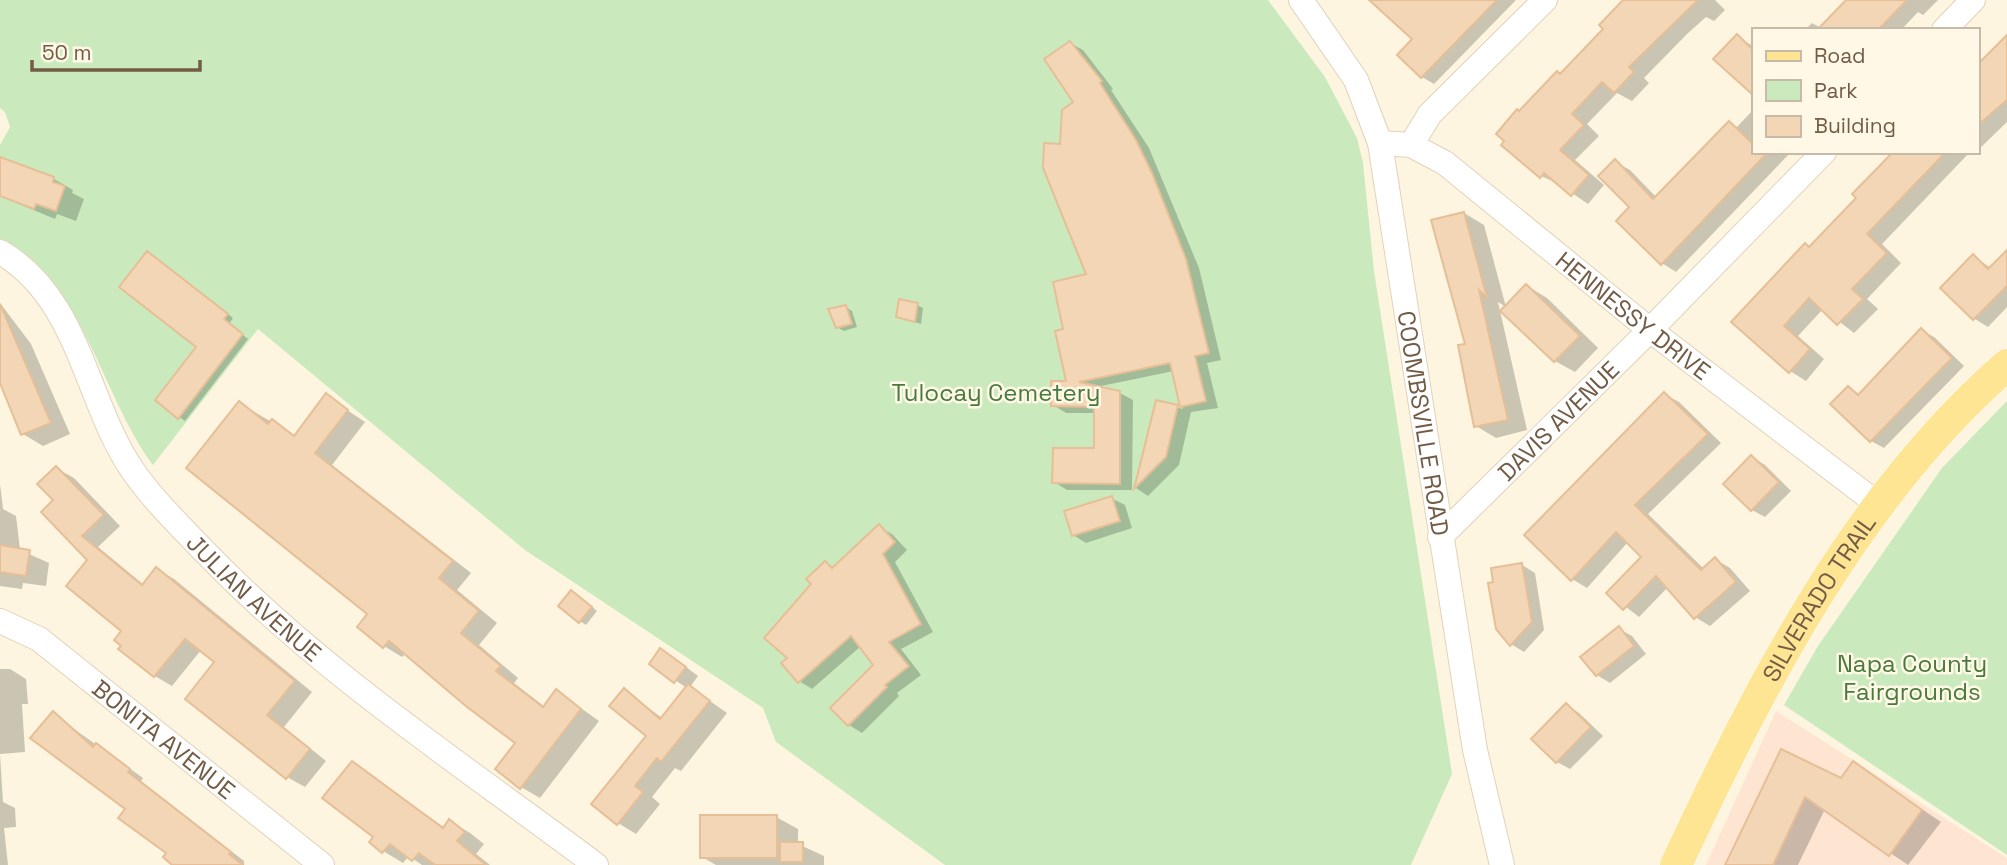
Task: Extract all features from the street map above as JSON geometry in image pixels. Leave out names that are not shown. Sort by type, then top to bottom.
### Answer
[{"type":"main road","name":"SILVERADO TRAIL","points":[[1676,865],[1724,761],[1793,634],[1879,505],[1974,393],[2007,365]]},
{"type":"street","name":"COOMBSVILLE ROAD","points":[[1301,0],[1356,80],[1380,143],[1475,750],[1502,865]]},
{"type":"street","points":[[1411,145],[1430,114],[1545,0]]},
{"type":"street","points":[[1946,28],[1973,0]]},
{"type":"street","name":"HENNESSY DRIVE","points":[[1380,143],[1411,145],[1445,163],[1650,330],[1879,505]]},
{"type":"street","name":"DAVIS AVENUE","points":[[1440,537],[1650,330],[1822,154]]},
{"type":"street","name":"JULIAN AVENUE","points":[[0,253],[38,283],[63,320],[115,440],[131,468],[151,496],[220,568],[308,649],[596,865]]},
{"type":"street","name":"BONITA AVENUE","points":[[0,621],[39,639],[322,865]]},
{"type":"shaded area","points":[[1776,711],[2007,858],[2007,865],[1706,865]]},
{"type":"green space","name":"Tulocay Cemetery","points":[[0,0],[1268,0],[1325,77],[1357,138],[1363,163],[1374,271],[1452,774],[1411,865],[945,865],[776,742],[763,708],[525,550],[258,329],[153,465],[134,436],[73,313],[54,287],[30,263],[0,244],[0,145],[10,127],[5,112],[0,108]]},
{"type":"green space","name":"Napa County Fairgrounds","points":[[2007,401],[2007,855],[1784,705],[1818,646],[1942,468]]},
{"type":"building","points":[[1369,0],[1497,0],[1421,78],[1397,55],[1412,39]]},
{"type":"building","points":[[1623,0],[1698,0],[1629,67],[1634,72],[1614,93],[1602,82],[1572,114],[1584,125],[1560,150],[1589,175],[1571,196],[1544,173],[1540,178],[1501,145],[1504,141],[1496,134],[1517,109],[1519,111],[1557,71],[1560,74],[1603,29],[1599,25]]},
{"type":"building","points":[[1846,0],[1907,0],[1880,28],[1819,28]]},
{"type":"building","points":[[1737,34],[1752,49],[1752,94],[1713,59]]},
{"type":"building","points":[[2007,35],[2007,100],[1979,124],[1979,63]]},
{"type":"building","points":[[1070,41],[1102,81],[1100,83],[1136,140],[1152,173],[1186,259],[1209,353],[1195,356],[1206,401],[1180,407],[1170,363],[1079,382],[1120,391],[1120,484],[1052,483],[1053,448],[1094,448],[1094,407],[1051,406],[1051,381],[1066,381],[1055,331],[1063,329],[1053,282],[1086,274],[1043,168],[1044,143],[1060,144],[1062,110],[1073,102],[1044,59]]},
{"type":"building","points":[[1729,121],[1752,143],[1752,154],[1766,154],[1661,265],[1616,221],[1629,207],[1598,176],[1615,159],[1653,199]]},
{"type":"building","points":[[1891,154],[1944,154],[1867,234],[1887,253],[1852,289],[1863,299],[1837,325],[1809,298],[1784,326],[1810,349],[1789,373],[1731,322],[1805,243],[1809,247],[1856,198],[1852,194]]},
{"type":"building","points":[[0,157],[54,177],[53,182],[65,186],[56,211],[36,204],[34,209],[0,196]]},
{"type":"building","points":[[1464,212],[1487,298],[1479,290],[1508,420],[1474,427],[1458,345],[1465,344],[1431,220]]},
{"type":"building","points":[[2007,250],[2007,286],[1973,320],[1940,288],[1973,254],[1988,269]]},
{"type":"building","points":[[147,251],[228,314],[224,319],[243,334],[178,419],[155,400],[196,347],[119,287]]},
{"type":"building","points":[[1526,284],[1580,336],[1554,362],[1500,311]]},
{"type":"building","points":[[899,299],[918,303],[915,322],[896,317]]},
{"type":"building","points":[[0,304],[51,423],[21,435],[0,383]]},
{"type":"building","points":[[846,305],[852,324],[836,328],[828,309]]},
{"type":"building","points":[[1921,328],[1952,358],[1870,442],[1830,404],[1848,386],[1858,395]]},
{"type":"building","points":[[1664,392],[1708,434],[1635,505],[1701,570],[1715,557],[1736,582],[1694,619],[1656,576],[1623,610],[1606,593],[1641,557],[1616,532],[1571,581],[1524,535]]},
{"type":"building","points":[[326,393],[348,410],[315,453],[453,561],[439,578],[479,611],[461,633],[501,666],[496,671],[543,707],[556,689],[581,709],[520,789],[495,769],[515,743],[467,707],[389,641],[383,648],[357,627],[367,614],[186,468],[239,401],[268,424],[272,419],[294,436]]},
{"type":"building","points":[[1156,400],[1178,405],[1166,457],[1134,489]]},
{"type":"building","points":[[1751,455],[1779,482],[1751,511],[1723,484]]},
{"type":"building","points":[[56,466],[104,515],[82,536],[142,585],[156,567],[295,681],[267,715],[310,749],[286,779],[185,699],[214,662],[185,639],[154,677],[118,649],[121,646],[114,640],[121,631],[66,586],[87,560],[41,512],[53,500],[37,484]]},
{"type":"building","points":[[1112,496],[1120,521],[1072,536],[1064,511]]},
{"type":"building","points":[[879,524],[895,542],[883,554],[921,624],[889,642],[909,666],[885,685],[887,687],[848,726],[830,708],[873,665],[851,636],[798,683],[781,663],[787,658],[764,638],[811,584],[806,579],[825,561],[832,568]]},
{"type":"building","points":[[0,545],[30,550],[26,576],[0,572]]},
{"type":"building","points":[[1522,563],[1532,622],[1510,646],[1496,629],[1488,583],[1493,582],[1491,568]]},
{"type":"building","points":[[571,590],[592,607],[579,623],[558,606]]},
{"type":"building","points":[[1619,626],[1634,646],[1596,676],[1580,657]]},
{"type":"building","points":[[660,648],[686,667],[674,683],[649,664]]},
{"type":"building","points":[[688,684],[710,701],[661,762],[657,758],[635,786],[643,792],[617,825],[591,804],[646,736],[609,706],[624,688],[660,719]]},
{"type":"building","points":[[1566,703],[1591,727],[1556,763],[1531,739]]},
{"type":"building","points":[[53,711],[93,747],[96,743],[130,769],[128,772],[231,852],[229,854],[243,865],[172,865],[163,857],[166,853],[118,818],[125,809],[30,738]]},
{"type":"building","points":[[1781,749],[1841,778],[1853,761],[1922,810],[1889,856],[1805,797],[1773,865],[1725,865]]},
{"type":"building","points":[[352,761],[443,828],[449,819],[465,832],[457,841],[486,865],[435,865],[419,853],[412,861],[390,844],[382,853],[369,842],[373,837],[322,798]]},
{"type":"building","points":[[700,815],[777,815],[777,858],[700,858]]},
{"type":"building","points":[[780,842],[803,842],[803,862],[780,862]]}]
